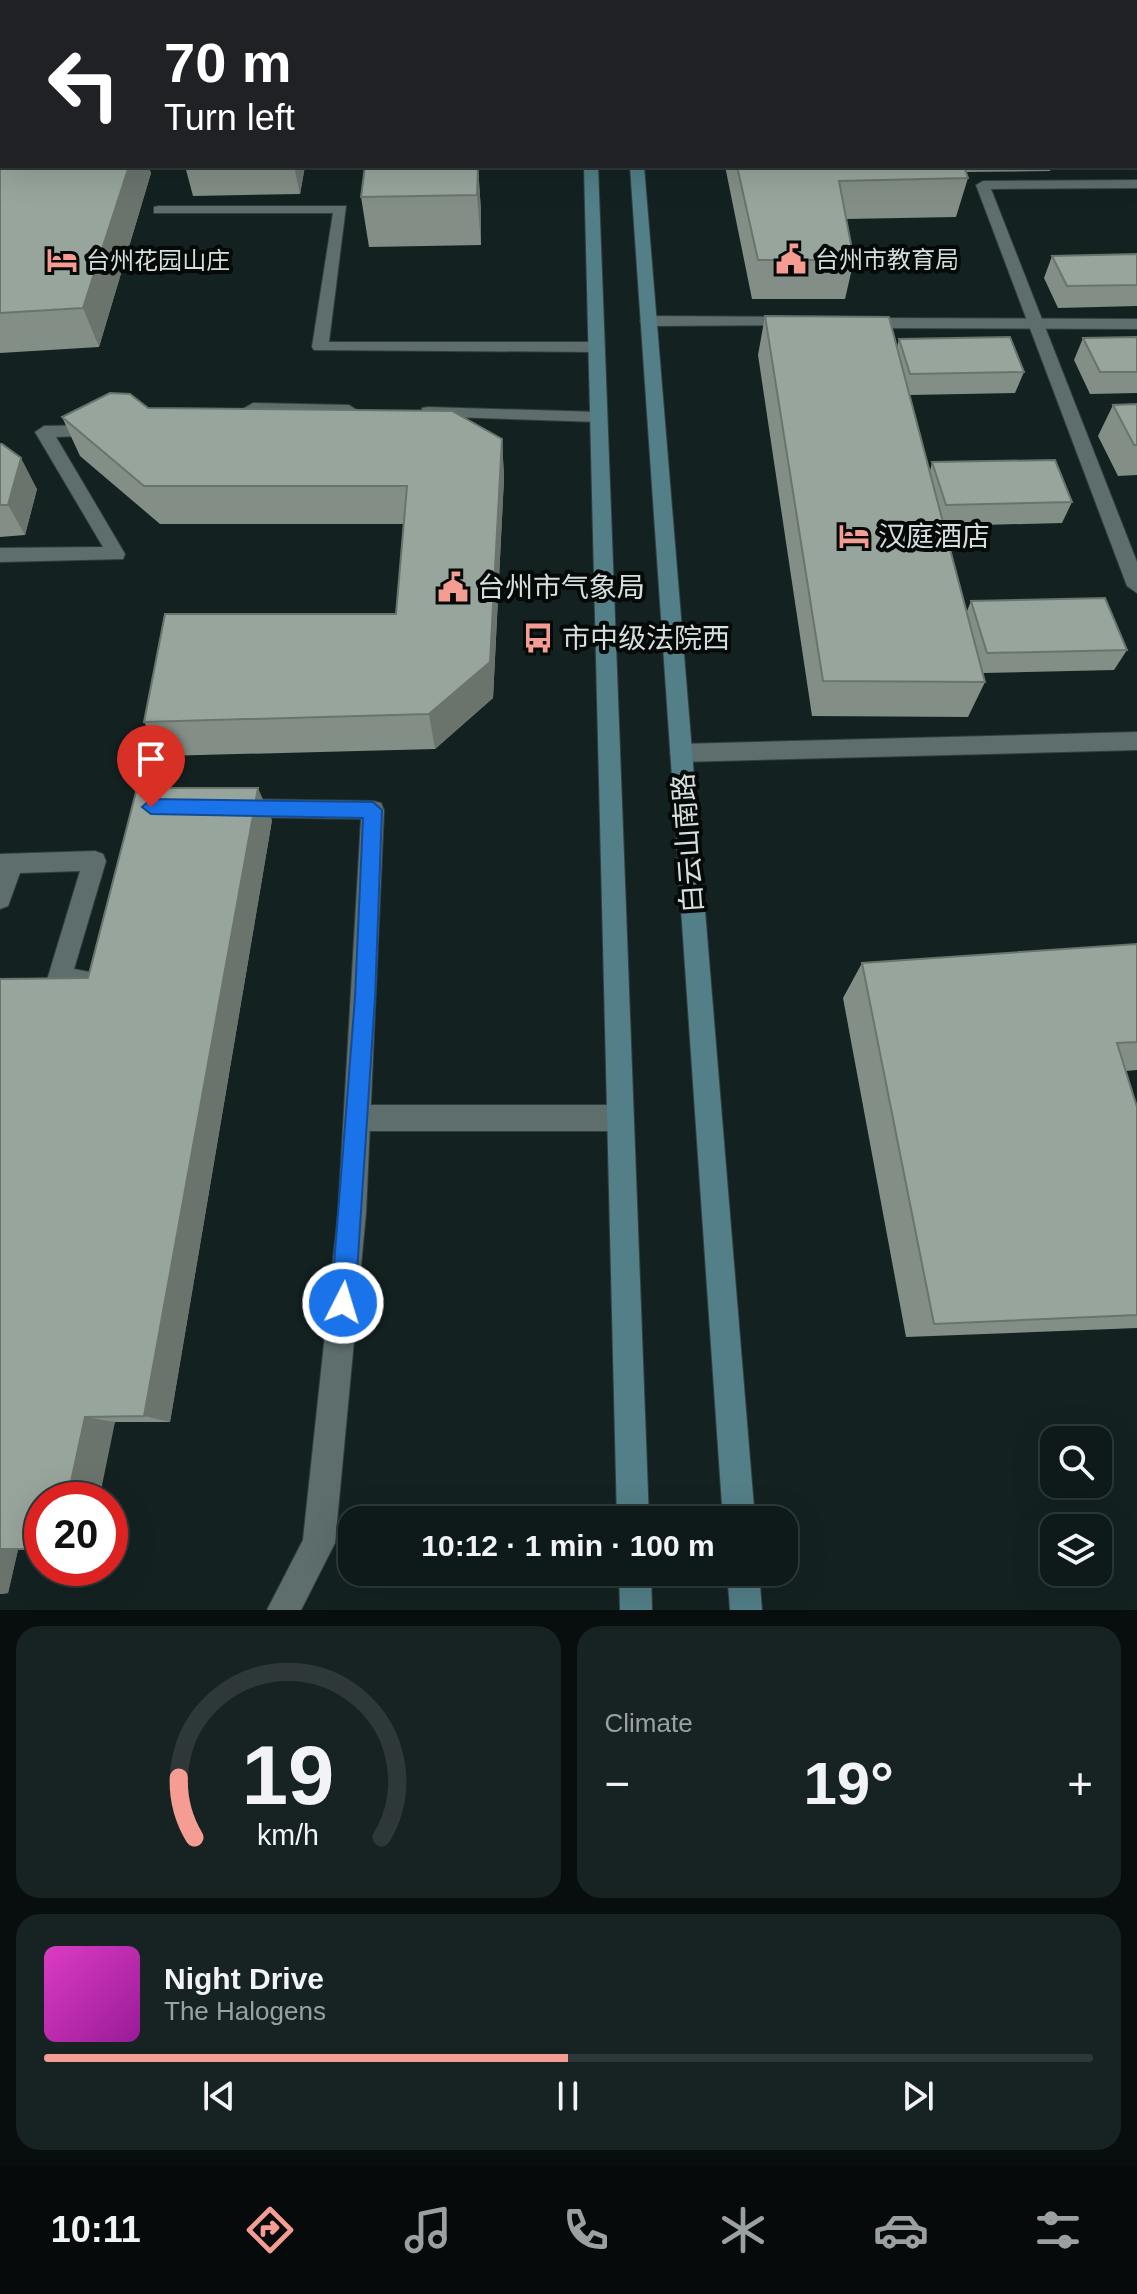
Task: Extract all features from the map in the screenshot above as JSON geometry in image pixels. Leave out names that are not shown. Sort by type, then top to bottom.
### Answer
[{"type":"main road","points":[[591,168],[633,1506]]},
{"type":"main road","name":"白云山南路","points":[[637,168],[738,1506]]},
{"type":"main road","points":[[635,1586],[636,1610]]},
{"type":"main road","points":[[744,1586],[746,1610]]},
{"type":"street","points":[[1137,184],[983,185],[1137,586]]},
{"type":"street","points":[[159,210],[341,209],[320,347],[597,347]]},
{"type":"street","points":[[648,321],[804,322]]},
{"type":"street","points":[[850,323],[1137,324]]},
{"type":"street","points":[[208,428],[222,428],[253,408],[363,411]]},
{"type":"street","points":[[410,412],[599,417]]},
{"type":"street","points":[[0,555],[116,554],[44,432],[118,430]]},
{"type":"street","points":[[681,753],[1137,741]]},
{"type":"street","points":[[214,808],[373,810],[352,1213],[319,1543],[283,1610]]},
{"type":"street","points":[[0,899],[6,864],[95,861],[59,980]]},
{"type":"street","points":[[30,981],[105,982],[109,967]]},
{"type":"street","points":[[357,1118],[620,1118]]},
{"type":"building","name":"台州花园山庄","points":[[0,168],[128,168],[83,308],[0,313]]},
{"type":"building","points":[[365,168],[478,168],[477,195],[361,197]]},
{"type":"building","points":[[737,168],[965,168],[968,178],[839,181],[854,260],[758,260]]},
{"type":"building","points":[[1137,254],[1137,285],[1067,286],[1052,256]]},
{"type":"building","name":"汉庭酒店","points":[[765,316],[889,317],[985,682],[823,681]]},
{"type":"building","points":[[1010,337],[1024,372],[910,374],[899,339]]},
{"type":"building","points":[[1137,337],[1137,372],[1100,372],[1083,338]]},
{"type":"building","name":"台州市气象局","points":[[110,393],[130,394],[148,408],[452,411],[502,439],[490,662],[429,714],[144,722],[165,614],[396,614],[407,486],[144,486],[62,417]]},
{"type":"building","points":[[1137,404],[1137,445],[1134,445],[1113,405]]},
{"type":"building","points":[[0,444],[21,458],[8,505],[0,505]]},
{"type":"building","points":[[1055,460],[1072,502],[946,505],[932,462]]},
{"type":"building","points":[[1105,598],[1127,650],[987,653],[971,601]]},
{"type":"building","points":[[137,788],[258,788],[144,1416],[85,1417],[71,1482],[24,1482],[24,1549],[0,1549],[0,979],[88,978]]},
{"type":"building","points":[[1137,944],[1137,1042],[1117,1043],[1137,1107],[1137,1315],[934,1324],[862,963]]},
{"type":"place","name":"台州市教育局","points":[[791,259]]},
{"type":"place","name":"台州花园山庄","points":[[62,260]]},
{"type":"place","name":"汉庭酒店","points":[[854,536]]},
{"type":"place","name":"台州市气象局","points":[[453,587]]},
{"type":"place","name":"市中级法院西","points":[[538,638]]},
{"type":"route","points":[[151,807],[373,810],[352,1213],[343,1303]]}]
